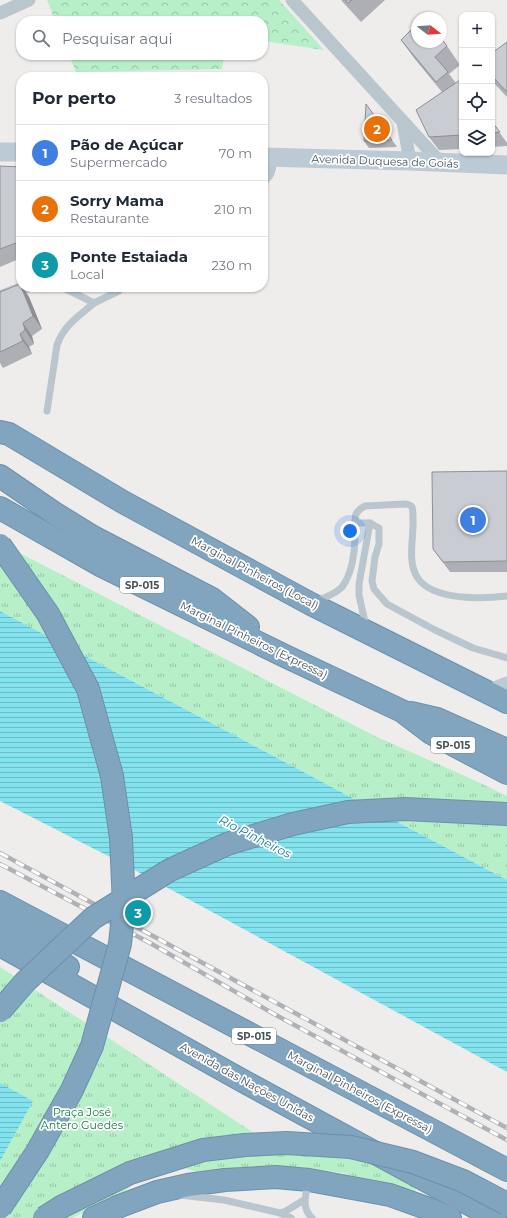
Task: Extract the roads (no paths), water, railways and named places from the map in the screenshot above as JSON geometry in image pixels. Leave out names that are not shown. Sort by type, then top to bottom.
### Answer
[{"type":"highway","name":"Marginal Pinheiros (Local)","points":[[3,430],[123,502],[311,604],[367,632],[501,694]]},
{"type":"highway","points":[[0,476],[93,537],[212,600],[287,657]]},
{"type":"highway","name":"Marginal Pinheiros (Expressa)","points":[[0,508],[102,566],[287,657],[402,711],[432,734],[507,773]]},
{"type":"highway","points":[[0,545],[48,614],[88,689],[112,776],[121,838],[124,905],[120,944],[92,1046],[72,1090],[37,1152],[0,1208]]},
{"type":"highway","points":[[402,711],[437,719],[507,750]]},
{"type":"highway","points":[[0,1011],[25,982],[93,918],[170,870],[227,844],[293,824],[348,812],[405,809],[507,814]]},
{"type":"highway","name":"Marginal Pinheiros (Expressa)","points":[[0,902],[507,1170]]},
{"type":"highway","points":[[0,920],[80,974],[175,1043]]},
{"type":"highway","name":"Avenida das Nações Unidas","points":[[0,945],[175,1043],[495,1218]]},
{"type":"highway","points":[[44,1218],[63,1206],[137,1170],[203,1150],[245,1145],[287,1143],[351,1147],[413,1162],[463,1181],[507,1204]]},
{"type":"highway","points":[[94,1218],[157,1192],[188,1185],[225,1180],[276,1177],[307,1190],[390,1195],[438,1215]]},
{"type":"street","points":[[0,13],[29,0]]},
{"type":"street","points":[[294,1],[440,162]]},
{"type":"street","points":[[403,122],[410,161]]},
{"type":"street","points":[[0,152],[16,152]]},
{"type":"street","points":[[268,158],[268,173]]},
{"type":"street","name":"Avenida Duquesa de Goiás","points":[[268,158],[507,165]]},
{"type":"street","points":[[0,297],[16,291]]},
{"type":"lane","points":[[72,292],[94,303]]},
{"type":"lane","points":[[47,411],[57,345],[60,336],[65,328],[94,303],[115,292]]},
{"type":"lane","points":[[311,604],[335,592],[341,587],[346,579],[353,555],[355,523],[360,509],[365,506],[409,504],[412,508],[414,529],[412,551],[414,569],[418,578],[438,592],[463,598],[490,598],[507,596]]},
{"type":"lane","points":[[355,523],[370,524],[379,528],[379,544],[375,557],[372,581],[374,589],[387,604],[429,627],[473,648],[507,658]]},
{"type":"lane","points":[[367,632],[359,595],[359,584],[370,524]]},
{"type":"lane","points":[[280,1213],[286,1211],[307,1190]]},
{"type":"lane","points":[[307,1190],[306,1208],[312,1218]]},
{"type":"lane","points":[[157,1192],[224,1200],[280,1213],[291,1218]]},
{"type":"water","name":"Rio Pinheiros","points":[[0,611],[507,880],[507,1072],[118,861],[0,801]]},
{"type":"water","points":[[0,1083],[33,1101],[0,1161]]},
{"type":"railway","points":[[0,853],[507,1128]]},
{"type":"railway","points":[[0,864],[150,943],[274,1014],[507,1140]]},
{"type":"place","name":"Sorry Mama","points":[[377,129]]},
{"type":"place","name":"Pão de Açúcar","points":[[473,520]]},
{"type":"place","name":"Ponte Estaiada","points":[[138,913]]},
{"type":"park label","name":"Praça José Antero Guedes","points":[[82,1118]]}]
